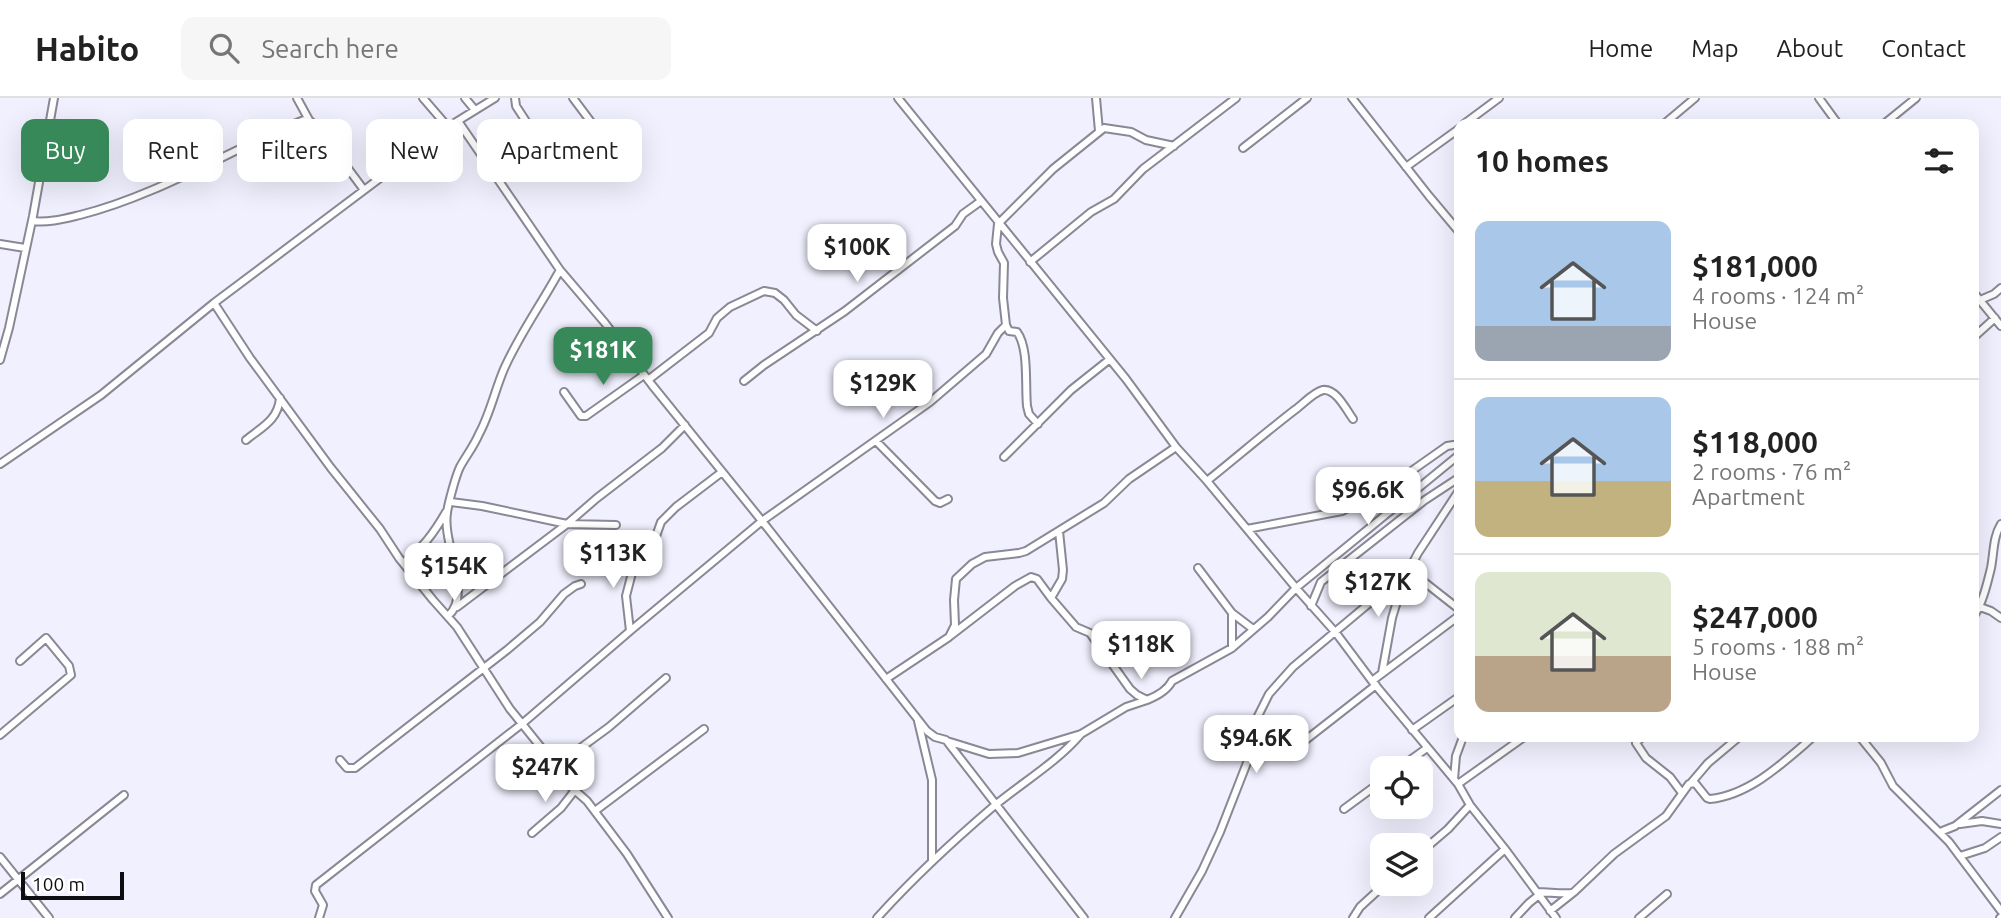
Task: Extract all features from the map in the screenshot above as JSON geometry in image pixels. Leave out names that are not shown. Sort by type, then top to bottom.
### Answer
[{"type":"street","points":[[0,360],[32,221],[54,98]]},
{"type":"street","points":[[297,98],[308,119]]},
{"type":"street","points":[[423,98],[441,119]]},
{"type":"street","points":[[464,98],[475,110]]},
{"type":"street","points":[[461,119],[495,98]]},
{"type":"street","points":[[515,98],[516,106],[524,119]]},
{"type":"street","points":[[573,98],[589,119]]},
{"type":"street","points":[[898,98],[1110,359],[1176,447],[1336,633],[1456,782],[1470,805],[1556,918]]},
{"type":"street","points":[[1096,98],[1099,131]]},
{"type":"street","points":[[1030,262],[1079,221],[1114,198],[1135,176],[1236,98]]},
{"type":"street","points":[[1243,148],[1307,98]]},
{"type":"street","points":[[1352,98],[1454,226]]},
{"type":"street","points":[[1471,119],[1499,98]]},
{"type":"street","points":[[1669,119],[1684,102],[1695,98]]},
{"type":"street","points":[[1819,98],[1834,119]]},
{"type":"street","points":[[1890,119],[1916,98]]},
{"type":"street","points":[[1038,424],[1029,414],[1027,406],[1025,356],[1021,338],[1017,332],[1009,331],[1006,325],[1003,298],[1004,263],[996,244],[998,224],[1047,175],[1107,127],[1174,146]]},
{"type":"street","points":[[463,128],[561,270],[927,731],[935,737],[989,754],[1018,753],[1081,734]]},
{"type":"street","points":[[1406,167],[1454,132]]},
{"type":"street","points":[[32,221],[45,223],[113,206],[154,190],[237,150]]},
{"type":"street","points":[[352,174],[364,190]]},
{"type":"street","points":[[0,464],[101,395],[214,303],[375,182]]},
{"type":"street","points":[[744,381],[817,331],[955,226],[963,214],[981,201]]},
{"type":"street","points":[[0,244],[25,248]]},
{"type":"street","points":[[403,563],[427,542],[447,511],[458,471],[480,433],[505,367],[561,270]]},
{"type":"street","points":[[2001,288],[1980,300],[2001,326]]},
{"type":"street","points":[[564,392],[582,416],[586,416],[709,333],[718,318],[730,307],[764,291],[775,293],[796,315],[817,331]]},
{"type":"street","points":[[214,303],[250,358],[331,468],[380,529],[403,563],[465,637],[510,709],[556,766],[562,779],[595,811],[627,854],[668,918]]},
{"type":"street","points":[[1979,332],[1995,318]]},
{"type":"street","points":[[319,918],[323,905],[315,891],[316,885],[523,723],[762,521],[930,402],[986,354],[998,332],[1006,325]]},
{"type":"street","points":[[1004,457],[1071,390],[1110,359]]},
{"type":"street","points":[[1207,481],[1324,390],[1336,396],[1353,419]]},
{"type":"street","points":[[246,440],[273,418],[279,409],[280,398]]},
{"type":"street","points":[[448,616],[662,448],[685,425]]},
{"type":"street","points":[[876,441],[935,501],[940,503],[948,499]]},
{"type":"street","points":[[1247,529],[1342,511],[1393,484],[1447,446],[1454,445]]},
{"type":"street","points":[[949,637],[955,625],[956,579],[972,564],[985,557],[1026,551],[1104,503],[1129,479],[1176,447]]},
{"type":"street","points":[[877,918],[932,861],[995,805],[1055,760],[1081,734],[1126,707],[1156,697],[1169,687],[1172,681],[1233,648],[1296,588],[1454,459]]},
{"type":"street","points":[[630,631],[626,596],[633,569],[650,553],[661,522],[676,506],[722,472]]},
{"type":"street","points":[[1311,606],[1321,582],[1425,500],[1454,481]]},
{"type":"street","points":[[1382,673],[1392,618],[1407,571],[1454,498]]},
{"type":"street","points":[[451,502],[567,524],[616,525]]},
{"type":"street","points":[[447,511],[447,538],[458,591],[456,608]]},
{"type":"street","points":[[2001,524],[1995,534],[1991,567],[1980,607],[2001,618]]},
{"type":"street","points":[[1051,598],[1062,579],[1059,531]]},
{"type":"street","points":[[1198,568],[1232,613],[1253,629]]},
{"type":"street","points":[[1407,571],[1454,607]]},
{"type":"street","points":[[1175,918],[1202,871],[1220,832],[1252,750],[1256,720],[1269,694],[1293,667],[1407,571]]},
{"type":"street","points":[[886,679],[949,637],[1023,580],[1031,577],[1037,579],[1076,627],[1090,633],[1130,689],[1147,700]]},
{"type":"street","points":[[340,760],[347,768],[355,768],[540,622],[564,594],[581,584]]},
{"type":"street","points":[[1232,613],[1233,648]]},
{"type":"street","points":[[1298,746],[1374,683],[1382,673],[1454,617]]},
{"type":"street","points":[[0,735],[71,675],[69,666],[46,638],[20,660]]},
{"type":"street","points":[[556,766],[609,727],[666,678]]},
{"type":"street","points":[[1412,730],[1454,700]]},
{"type":"street","points":[[916,716],[933,780],[932,861]]},
{"type":"street","points":[[595,811],[704,729]]},
{"type":"street","points":[[946,740],[1084,918]]},
{"type":"street","points":[[1456,782],[1456,756],[1461,742]]},
{"type":"street","points":[[1456,782],[1516,742]]},
{"type":"street","points":[[1637,742],[1646,758],[1670,778],[1682,793]]},
{"type":"street","points":[[1550,911],[1614,854],[1666,816],[1686,786],[1707,763],[1733,742]]},
{"type":"street","points":[[1691,783],[1697,785],[1710,799],[1733,794],[1781,765],[1807,742]]},
{"type":"street","points":[[1864,742],[1881,763],[1893,786],[1940,832],[2001,911]]},
{"type":"street","points":[[1416,756],[1427,748]]},
{"type":"street","points":[[531,833],[561,808],[575,790]]},
{"type":"street","points":[[1344,809],[1370,790]]},
{"type":"street","points":[[1940,832],[1958,824],[2001,790]]},
{"type":"street","points":[[0,894],[124,795]]},
{"type":"street","points":[[1433,842],[1470,805]]},
{"type":"street","points":[[1958,824],[1982,821],[2001,824]]},
{"type":"street","points":[[1960,856],[1985,848],[2001,837]]},
{"type":"street","points":[[1429,918],[1505,849]]},
{"type":"street","points":[[0,857],[49,918]]},
{"type":"street","points":[[1515,918],[1538,894],[1574,892]]},
{"type":"street","points":[[1639,918],[1667,894]]},
{"type":"street","points":[[1353,918],[1372,896]]}]
